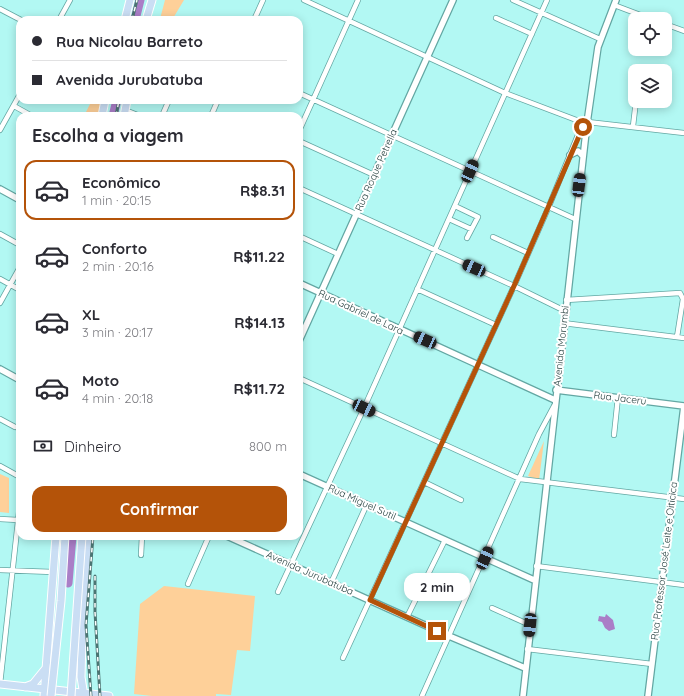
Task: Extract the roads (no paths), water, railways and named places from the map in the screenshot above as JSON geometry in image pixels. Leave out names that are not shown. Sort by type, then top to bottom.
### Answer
[{"type":"main road","points":[[126,16],[130,0]]},
{"type":"main road","points":[[147,16],[152,0]]},
{"type":"main road","points":[[44,693],[56,540]]},
{"type":"main road","points":[[51,696],[61,601],[65,540]]},
{"type":"main road","points":[[71,696],[82,540]]},
{"type":"main road","points":[[84,695],[81,678],[83,603],[88,540]]},
{"type":"main road","points":[[21,687],[33,684],[46,668]]},
{"type":"main road","points":[[81,678],[86,689],[100,696]]},
{"type":"main road","points":[[0,684],[21,687],[44,693],[61,692],[108,696]]},
{"type":"street","points":[[62,16],[70,0]]},
{"type":"street","points":[[256,16],[263,0]]},
{"type":"street","points":[[304,0],[505,93],[587,123],[633,126],[684,133]]},
{"type":"street","points":[[303,122],[358,0]]},
{"type":"street","name":"Rua Roque Petrella","points":[[303,332],[453,0]]},
{"type":"street","points":[[513,0],[600,39]]},
{"type":"street","points":[[278,592],[292,565],[364,408],[398,328],[435,250],[548,0]]},
{"type":"street","points":[[615,3],[635,12]]},
{"type":"street","name":"Avenida Morumbi","points":[[523,696],[534,580],[587,123],[600,39],[615,3]]},
{"type":"street","points":[[0,9],[16,18]]},
{"type":"street","points":[[496,18],[532,34]]},
{"type":"street","points":[[672,27],[684,31]]},
{"type":"street","points":[[303,96],[575,219]]},
{"type":"street","points":[[0,130],[16,102]]},
{"type":"street","points":[[14,106],[25,112]]},
{"type":"street","points":[[633,126],[635,108]]},
{"type":"street","points":[[343,658],[514,286],[580,130],[587,123]]},
{"type":"street","points":[[303,143],[374,175]]},
{"type":"street","points":[[570,155],[578,151],[583,156]]},
{"type":"street","points":[[0,189],[16,198]]},
{"type":"street","points":[[303,190],[514,286],[565,311]]},
{"type":"street","points":[[455,206],[478,216],[468,238]]},
{"type":"street","points":[[449,219],[471,229]]},
{"type":"street","points":[[0,234],[16,243]]},
{"type":"street","points":[[493,237],[528,253]]},
{"type":"street","points":[[303,238],[338,254]]},
{"type":"street","points":[[0,303],[16,274]]},
{"type":"street","points":[[0,279],[16,288]]},
{"type":"street","name":"Rua Gabriel de Lara","points":[[303,285],[555,400]]},
{"type":"street","points":[[417,289],[496,325]]},
{"type":"street","points":[[566,300],[680,293],[683,299],[677,338]]},
{"type":"street","points":[[563,323],[684,338]]},
{"type":"street","points":[[0,369],[16,378]]},
{"type":"street","points":[[303,380],[520,479],[546,484],[684,499]]},
{"type":"street","name":"Rua Jaceru","points":[[556,390],[684,406]]},
{"type":"street","points":[[614,435],[618,398]]},
{"type":"street","name":"Rua Professor José Leite e Oiticica","points":[[648,696],[684,403]]},
{"type":"street","points":[[422,696],[485,558],[539,434],[554,406]]},
{"type":"street","points":[[0,419],[15,427]]},
{"type":"street","points":[[0,466],[16,475]]},
{"type":"street","name":"Rua Miguel Sutil","points":[[303,476],[534,580]]},
{"type":"street","points":[[424,482],[461,500]]},
{"type":"street","points":[[331,583],[367,504]]},
{"type":"street","points":[[0,519],[16,520]]},
{"type":"street","points":[[0,684],[16,537]]},
{"type":"street","points":[[141,555],[142,540]]},
{"type":"street","points":[[188,584],[207,540]]},
{"type":"street","name":"Avenida Jurubatuba","points":[[236,540],[449,636],[525,668]]},
{"type":"street","points":[[407,617],[445,540]]},
{"type":"street","points":[[536,566],[684,584]]},
{"type":"street","points":[[0,570],[53,572]]},
{"type":"street","points":[[492,608],[530,625]]},
{"type":"street","points":[[527,649],[652,664]]},
{"type":"waterway","points":[[136,16],[140,0]]},
{"type":"waterway","points":[[114,112],[116,104]]},
{"type":"waterway","points":[[68,583],[72,540]]},
{"type":"railway","points":[[133,16],[137,0]]},
{"type":"railway","points":[[117,112],[118,104]]},
{"type":"railway","points":[[91,696],[86,625],[93,540]]},
{"type":"railway","points":[[95,576],[95,612],[100,696]]}]
